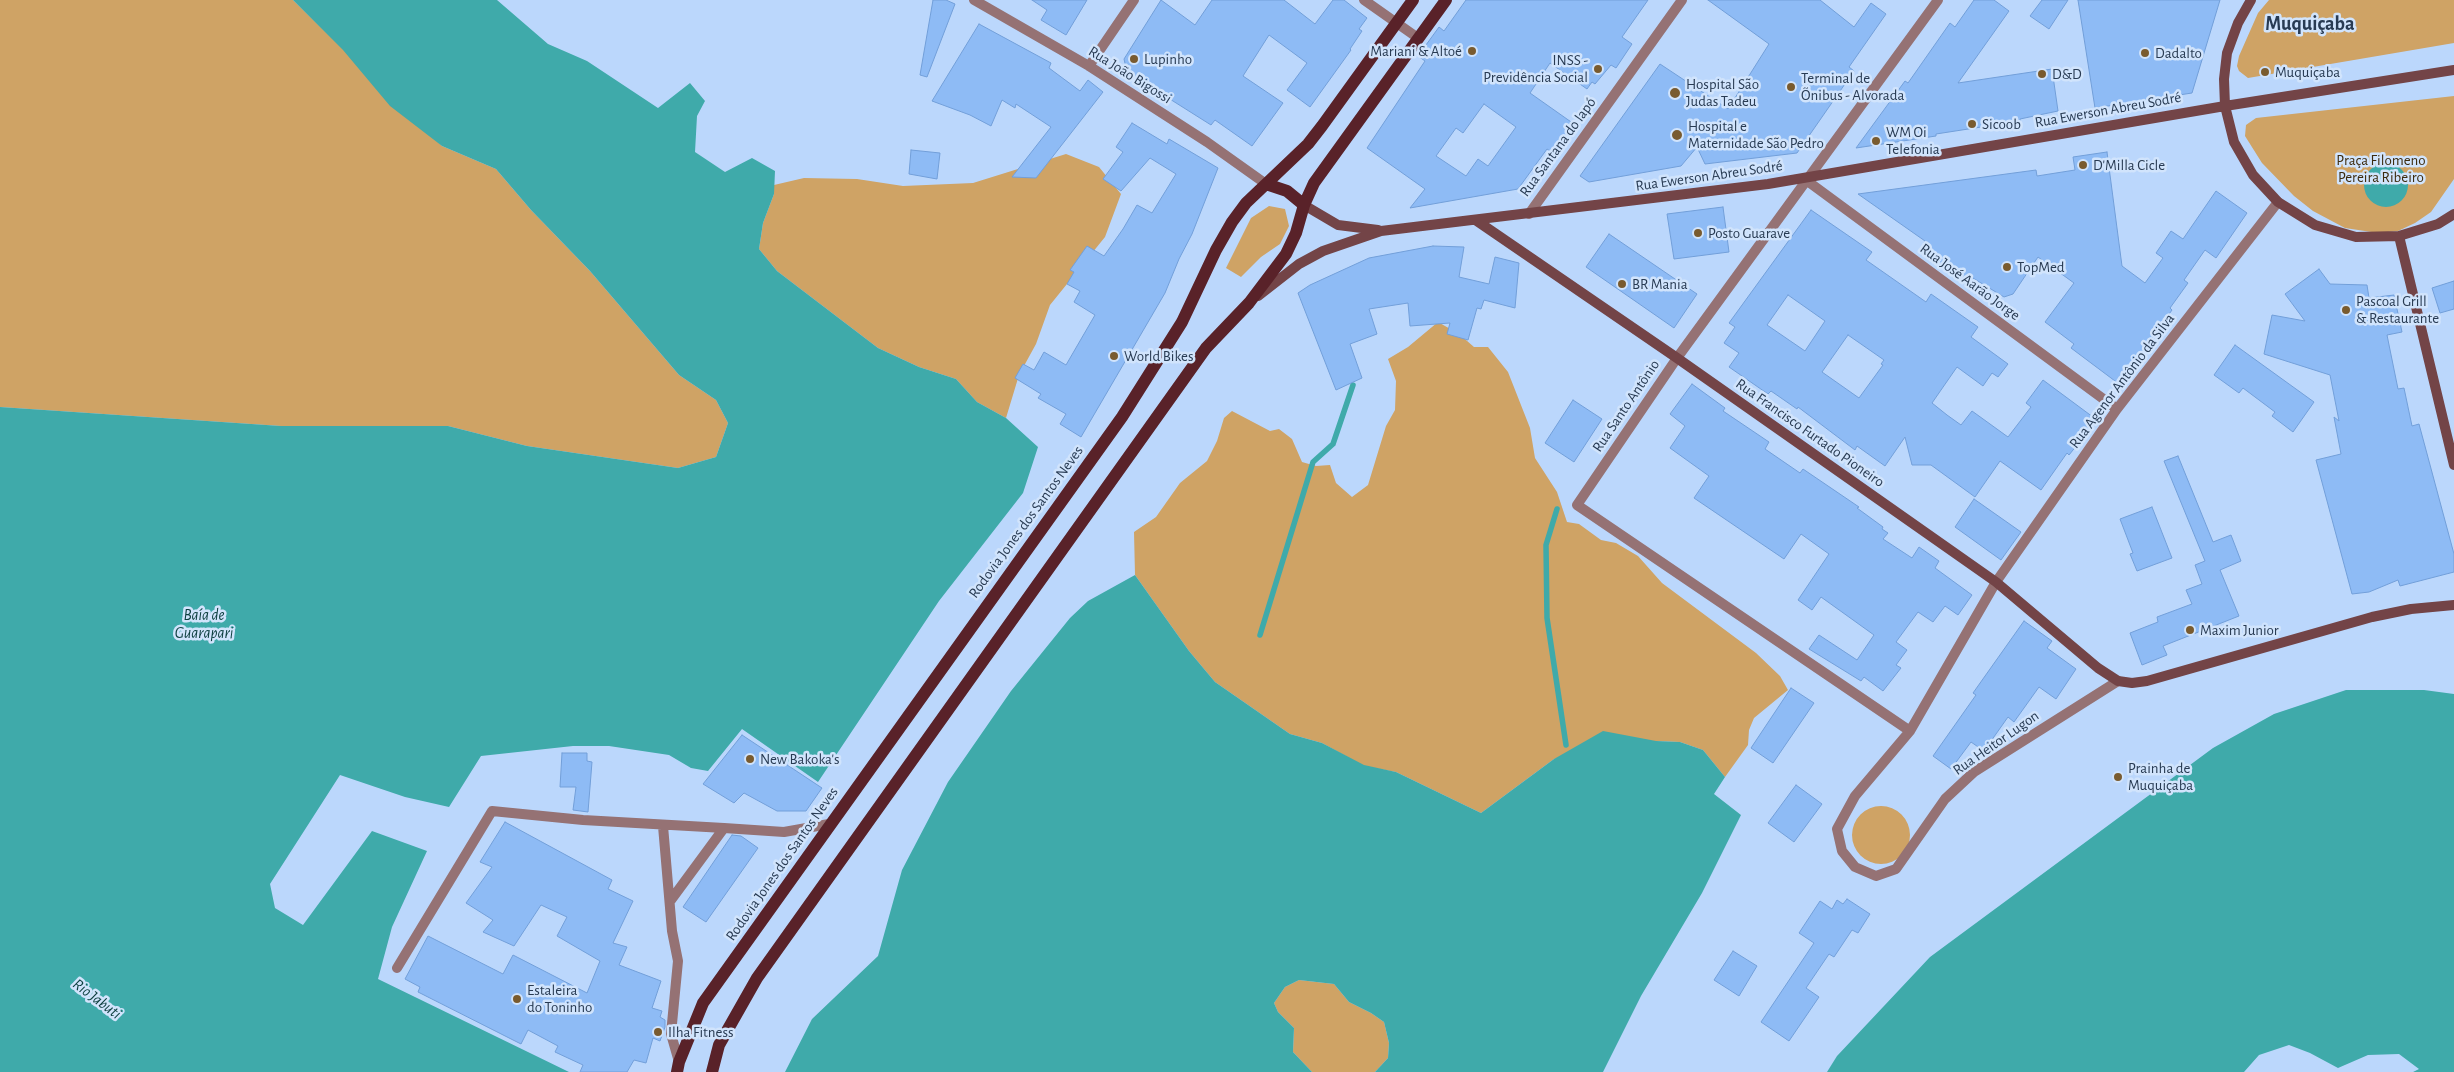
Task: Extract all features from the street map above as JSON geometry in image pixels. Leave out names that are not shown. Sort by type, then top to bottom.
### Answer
[{"type":"main road","name":"Rodovia Jones dos Santos Neves","points":[[678,1067],[703,1003],[829,824],[1122,417],[1182,322],[1216,250],[1232,222],[1246,203],[1308,144],[1413,0]]},
{"type":"main road","points":[[712,1072],[719,1045],[757,978],[1206,348],[1249,303],[1286,254],[1296,233],[1304,205],[1314,183],[1446,0]]},
{"type":"main road","points":[[1266,184],[1287,191],[1304,205]]},
{"type":"street","name":"Rua João Bigossi","points":[[974,0],[1089,66],[1208,142],[1266,184]]},
{"type":"street","points":[[1089,66],[1134,0]]},
{"type":"street","points":[[1364,0],[1418,38]]},
{"type":"street","name":"Rua Santana do Iapó","points":[[1529,214],[1682,0]]},
{"type":"street","name":"Rua Santo Antônio","points":[[1910,731],[1577,505],[1677,358],[1938,0]]},
{"type":"street","points":[[2251,0],[2238,23],[2227,53],[2224,80],[2225,106],[2234,142],[2253,175],[2278,202],[2315,225],[2356,236],[2399,236],[2438,224],[2454,214]]},
{"type":"street","name":"Rua Ewerson Abreu Sodré","points":[[1249,303],[1299,264],[1330,248],[1381,231],[1807,178],[2225,106],[2454,70]]},
{"type":"street","name":"Rua José Aarão Jorge","points":[[1807,178],[2117,408]]},
{"type":"street","name":"Rua Agenor Antônio da Silva","points":[[1996,582],[2117,408],[2278,202]]},
{"type":"street","name":"Rua Ewerson Abreu Sodré","points":[[1304,205],[1321,217],[1338,225],[1381,231]]},
{"type":"street","name":"Rua Francisco Furtado Pioneiro","points":[[1477,220],[1996,582],[2098,668],[2118,681]]},
{"type":"street","points":[[2399,236],[2454,465]]},
{"type":"street","name":"Rua Heitor Lugon","points":[[1996,582],[1910,731],[1855,796],[1838,829],[1842,851],[1855,867],[1876,876],[1896,869],[1945,799],[1974,772],[2118,681]]},
{"type":"street","points":[[2118,681],[2132,683],[2148,681],[2372,617],[2411,608],[2454,605]]},
{"type":"street","points":[[397,968],[492,811],[663,826],[784,832],[829,824]]},
{"type":"street","points":[[663,826],[671,900],[672,931],[678,961],[671,1034],[678,1067]]},
{"type":"street","points":[[671,900],[724,828]]},
{"type":"green space","points":[[0,0],[293,0],[442,146],[496,169],[531,210],[590,271],[679,375],[716,400],[728,423],[716,457],[678,468],[527,446],[448,426],[281,426],[0,407]]},
{"type":"green space","points":[[2269,0],[2454,0],[2454,43],[2248,78],[2239,71],[2237,66],[2239,56],[2258,13]]},
{"type":"green space","name":"Praça Filomeno Pereira Ribeiro","points":[[2454,96],[2454,179],[2431,212],[2415,223],[2398,231],[2378,233],[2345,228],[2313,211],[2294,196],[2262,163],[2245,136],[2246,125],[2256,118]]},
{"type":"green space","points":[[1066,154],[1099,167],[1121,194],[1105,237],[1050,305],[1036,344],[1019,375],[1006,418],[977,402],[956,379],[919,367],[878,348],[777,271],[759,249],[763,223],[774,194],[774,185],[804,178],[857,179],[903,186],[973,183]]},
{"type":"green space","points":[[1269,206],[1285,209],[1289,226],[1280,244],[1261,257],[1241,277],[1226,268],[1251,218]]},
{"type":"green space","points":[[1438,322],[1459,334],[1474,347],[1488,347],[1508,372],[1530,428],[1535,458],[1557,492],[1567,522],[1579,524],[1601,540],[1616,543],[1638,556],[1662,583],[1756,653],[1780,676],[1788,690],[1754,718],[1749,730],[1748,745],[1725,777],[1703,750],[1680,742],[1656,741],[1554,759],[1481,813],[1396,772],[1364,766],[1322,743],[1290,734],[1215,682],[1189,651],[1135,575],[1134,532],[1156,517],[1180,483],[1207,461],[1217,441],[1224,418],[1232,411],[1270,431],[1279,429],[1292,439],[1302,462],[1316,466],[1330,465],[1336,483],[1352,497],[1368,485],[1386,426],[1395,410],[1396,381],[1388,359],[1408,347]]},
{"type":"green space","points":[[1881,806],[1892,808],[1905,819],[1910,835],[1908,846],[1897,859],[1881,864],[1870,862],[1857,851],[1852,835],[1854,824],[1865,811]]},
{"type":"green space","points":[[1299,980],[1334,984],[1349,1002],[1384,1022],[1389,1043],[1388,1058],[1375,1072],[1312,1072],[1293,1052],[1294,1028],[1278,1012],[1274,1003],[1285,987]]},
{"type":"water","name":"Baía de Guarapari","points":[[293,0],[497,0],[548,44],[587,61],[658,108],[690,83],[705,101],[697,116],[695,152],[725,172],[752,158],[775,171],[774,194],[763,223],[759,249],[777,271],[878,348],[919,367],[956,379],[977,402],[1006,418],[1038,447],[1023,493],[939,601],[818,782],[742,729],[708,771],[691,768],[669,755],[609,746],[573,746],[481,756],[449,807],[405,797],[340,775],[270,884],[275,908],[303,925],[372,831],[427,851],[392,927],[378,979],[569,1072],[0,1072],[0,407],[281,426],[448,426],[527,446],[678,468],[716,457],[728,423],[716,400],[679,375],[590,271],[531,210],[496,169],[442,146],[390,106],[343,50]]},
{"type":"water","points":[[2382,163],[2390,163],[2402,169],[2408,185],[2402,201],[2390,207],[2382,207],[2370,201],[2364,189],[2364,181],[2370,169]]},
{"type":"water","points":[[1135,575],[1189,651],[1215,682],[1290,734],[1322,743],[1364,765],[1396,772],[1481,813],[1554,759],[1603,731],[1656,741],[1680,742],[1703,750],[1725,777],[1714,794],[1741,815],[1702,893],[1641,996],[1603,1072],[1375,1072],[1388,1058],[1389,1043],[1384,1022],[1349,1002],[1334,984],[1299,980],[1285,987],[1274,1003],[1278,1012],[1294,1028],[1293,1052],[1312,1072],[785,1072],[812,1019],[878,956],[902,870],[948,782],[1011,691],[1070,618],[1088,601]]},
{"type":"water","points":[[2346,690],[2424,690],[2454,694],[2454,1072],[2413,1072],[2419,1069],[2399,1054],[2368,1055],[2338,1068],[2310,1053],[2289,1045],[2259,1055],[2244,1072],[1827,1072],[1837,1056],[1930,957],[2213,748],[2274,714]]},
{"type":"building","points":[[933,0],[946,0],[955,4],[927,77],[920,75]]},
{"type":"building","points":[[1032,0],[1087,0],[1066,35],[1041,20],[1047,10]]},
{"type":"building","points":[[1161,0],[1195,25],[1212,0],[1284,0],[1315,24],[1333,0],[1344,0],[1367,18],[1359,29],[1362,31],[1351,50],[1310,107],[1287,90],[1307,63],[1269,35],[1243,76],[1283,103],[1252,146],[1215,120],[1211,125],[1127,72],[1124,59]]},
{"type":"building","points":[[1466,0],[1648,0],[1622,37],[1632,44],[1616,68],[1611,65],[1595,84],[1592,82],[1587,89],[1550,63],[1530,93],[1574,124],[1553,153],[1547,149],[1518,189],[1410,208],[1425,189],[1367,148],[1425,61],[1418,56],[1439,27],[1444,31]],"holes":[[[1484,104],[1516,127],[1488,166],[1478,159],[1466,176],[1436,156],[1456,128],[1463,133]]]},
{"type":"building","points":[[1708,0],[1820,0],[1854,27],[1871,3],[1886,14],[1849,67],[1854,71],[1797,153],[1705,164],[1697,147],[1681,166],[1589,182],[1580,176],[1660,64],[1728,109],[1769,44]]},
{"type":"building","points":[[1974,0],[1994,0],[2009,11],[1958,83],[2052,69],[2058,111],[2020,119],[2020,121],[1856,148],[1905,81],[1908,83],[1950,23],[1955,27]]},
{"type":"building","points":[[2042,0],[2068,0],[2049,29],[2030,16]]},
{"type":"building","name":"Dadalto","points":[[2078,0],[2220,0],[2192,93],[2095,108]]},
{"type":"building","points":[[979,24],[1051,63],[1049,68],[1080,91],[1088,80],[1103,92],[1036,178],[1012,177],[1051,127],[1016,104],[1015,108],[1002,100],[991,126],[970,115],[932,101]]},
{"type":"building","points":[[1132,123],[1167,144],[1169,139],[1218,168],[1192,234],[1165,293],[1081,437],[1060,424],[1066,414],[1038,398],[1041,394],[1015,378],[1023,364],[1034,370],[1044,352],[1066,365],[1095,315],[1074,302],[1080,291],[1067,284],[1074,272],[1070,270],[1087,246],[1104,256],[1137,205],[1152,213],[1176,174],[1150,158],[1121,191],[1103,179],[1123,152],[1116,147]]},
{"type":"building","points":[[911,150],[940,153],[937,179],[909,174]]},
{"type":"building","points":[[2107,152],[2122,266],[2145,283],[2163,258],[2156,253],[2171,231],[2183,239],[2216,191],[2247,213],[2216,258],[2205,250],[2184,280],[2188,283],[2170,308],[2172,310],[2119,384],[2071,348],[2074,344],[2045,322],[2074,283],[2038,257],[2013,294],[2004,297],[1968,275],[1965,279],[1921,248],[1925,241],[1858,194],[2036,170],[2037,176],[2075,170],[2073,157]]},
{"type":"building","name":"Posto Guarave","points":[[1723,207],[1729,252],[1674,259],[1667,214]]},
{"type":"building","points":[[1811,210],[1872,252],[1866,260],[1926,302],[1931,294],[1978,327],[1971,337],[2008,364],[1998,377],[1992,373],[1983,386],[1957,367],[1932,403],[1947,415],[1961,425],[1972,411],[2008,437],[2031,407],[2026,403],[2043,380],[2097,420],[2069,455],[2067,453],[2041,490],[2000,461],[1975,497],[1931,465],[1912,465],[1905,437],[1885,466],[1857,446],[1855,450],[1798,407],[1797,409],[1771,391],[1768,394],[1729,367],[1739,353],[1724,343],[1735,327],[1729,323]],"holes":[[[1788,295],[1825,321],[1805,351],[1767,325]],[[1848,335],[1884,360],[1881,364],[1883,365],[1859,398],[1822,372]]]},
{"type":"building","points":[[1609,234],[1697,294],[1674,328],[1586,267]]},
{"type":"building","points":[[1433,246],[1464,247],[1459,277],[1489,284],[1495,257],[1519,263],[1515,308],[1484,300],[1481,309],[1477,308],[1468,340],[1447,334],[1450,323],[1410,326],[1408,303],[1369,309],[1377,334],[1350,344],[1362,378],[1336,390],[1298,293],[1310,285],[1369,258]]},
{"type":"building","points":[[2319,269],[2330,284],[2367,285],[2369,298],[2394,295],[2402,332],[2387,335],[2398,389],[2404,388],[2412,426],[2419,424],[2454,554],[2454,572],[2400,586],[2398,580],[2369,592],[2352,594],[2316,460],[2341,454],[2334,417],[2339,421],[2330,375],[2264,354],[2272,315],[2305,321],[2285,294]]},
{"type":"building","points":[[2454,281],[2454,309],[2440,313],[2432,288]]},
{"type":"building","points":[[2235,345],[2314,402],[2293,432],[2272,416],[2275,412],[2243,388],[2239,393],[2214,375]]},
{"type":"building","points":[[1692,384],[1725,408],[1723,411],[1769,442],[1765,449],[1800,473],[1803,469],[1859,507],[1857,508],[1883,527],[1882,529],[1888,533],[1883,539],[1912,558],[1919,547],[1939,561],[1935,568],[1972,595],[1958,615],[1945,606],[1933,622],[1918,612],[1896,642],[1907,650],[1896,665],[1901,668],[1883,691],[1864,677],[1861,681],[1809,649],[1819,635],[1857,660],[1874,635],[1821,597],[1812,610],[1798,600],[1829,554],[1801,534],[1784,559],[1694,498],[1709,476],[1670,448],[1685,426],[1670,414]]},
{"type":"building","points":[[1573,400],[1602,419],[1574,462],[1545,443]]},
{"type":"building","points":[[2178,456],[2213,542],[2231,535],[2241,561],[2220,570],[2239,616],[2163,646],[2167,655],[2142,665],[2130,633],[2158,622],[2157,617],[2192,604],[2186,590],[2202,584],[2195,565],[2205,561],[2164,461]]},
{"type":"building","points":[[1974,499],[2021,532],[2001,560],[1955,527]]},
{"type":"building","points":[[2152,507],[2172,558],[2137,571],[2130,554],[2133,553],[2120,519]]},
{"type":"building","points":[[2024,621],[2052,641],[2047,648],[2076,669],[2056,699],[2039,687],[2014,722],[2008,717],[1984,751],[1971,742],[1951,769],[1933,756],[1976,695],[1973,693]]},
{"type":"building","points":[[1791,688],[1814,703],[1773,763],[1751,748]]},
{"type":"building","name":"New Bakoka's","points":[[742,735],[822,788],[806,811],[777,811],[744,793],[734,803],[703,784]]},
{"type":"building","points":[[562,753],[587,753],[587,761],[592,762],[588,812],[573,810],[576,787],[560,787]]},
{"type":"building","points":[[1796,785],[1822,804],[1794,842],[1768,823]]},
{"type":"building","points":[[505,822],[612,880],[608,889],[633,901],[613,943],[627,947],[619,965],[661,981],[652,1008],[662,1011],[660,1017],[665,1020],[665,1027],[660,1041],[653,1038],[646,1063],[634,1060],[627,1072],[580,1072],[583,1065],[555,1052],[558,1046],[528,1030],[521,1044],[418,992],[420,987],[405,979],[428,936],[503,974],[513,955],[587,993],[600,961],[557,936],[567,917],[541,905],[514,946],[483,932],[493,920],[466,903],[492,867],[480,862]]},
{"type":"building","points":[[732,835],[741,836],[758,848],[706,922],[683,907]]},
{"type":"building","points":[[1847,899],[1870,914],[1858,933],[1852,930],[1834,957],[1829,954],[1806,988],[1819,997],[1789,1041],[1761,1022],[1814,943],[1799,933],[1820,901],[1832,909],[1837,900],[1843,904]]},
{"type":"building","points":[[1733,951],[1757,966],[1739,996],[1714,980]]},
{"type":"waterway","points":[[1260,635],[1313,462],[1333,444],[1353,385]]},
{"type":"waterway","points":[[1557,509],[1546,545],[1547,618],[1566,745]]},
{"type":"place","name":"Mariani & Altoé","points":[[1472,51]]},
{"type":"place","name":"Dadalto","points":[[2145,53]]},
{"type":"place","name":"Lupinho","points":[[1134,59]]},
{"type":"place","name":"INSS - Previdência Social","points":[[1598,69]]},
{"type":"place","name":"Muquiçaba","points":[[2265,72]]},
{"type":"place","name":"D&D","points":[[2042,74]]},
{"type":"place","name":"Terminal de Õnibus - Alvorada","points":[[1791,87]]},
{"type":"place","name":"Hospital São Judas Tadeu","points":[[1675,93]]},
{"type":"place","name":"Sicoob","points":[[1972,124]]},
{"type":"place","name":"Hospital e Maternidade São Pedro","points":[[1677,135]]},
{"type":"place","name":"WM Oi Telefonia","points":[[1876,141]]},
{"type":"place","name":"D'Milla Cicle","points":[[2083,165]]},
{"type":"place","name":"Posto Guarave","points":[[1698,233]]},
{"type":"place","name":"TopMed","points":[[2007,267]]},
{"type":"place","name":"BR Mania","points":[[1622,284]]},
{"type":"place","name":"Pascoal Grill & Restaurante","points":[[2346,310]]},
{"type":"place","name":"World Bikes","points":[[1114,356]]},
{"type":"place","name":"Maxim Junior","points":[[2190,630]]},
{"type":"place","name":"New Bakoka's","points":[[750,759]]},
{"type":"place","name":"Prainha de Muquiçaba","points":[[2118,777]]},
{"type":"place","name":"Estaleira do Toninho","points":[[517,999]]},
{"type":"place","name":"Ilha Fitness","points":[[658,1032]]},
{"type":"district","name":"Muquiçaba","points":[[2310,24]]},
{"type":"water label","name":"Rio Jabuti","points":[[97,999]]}]
